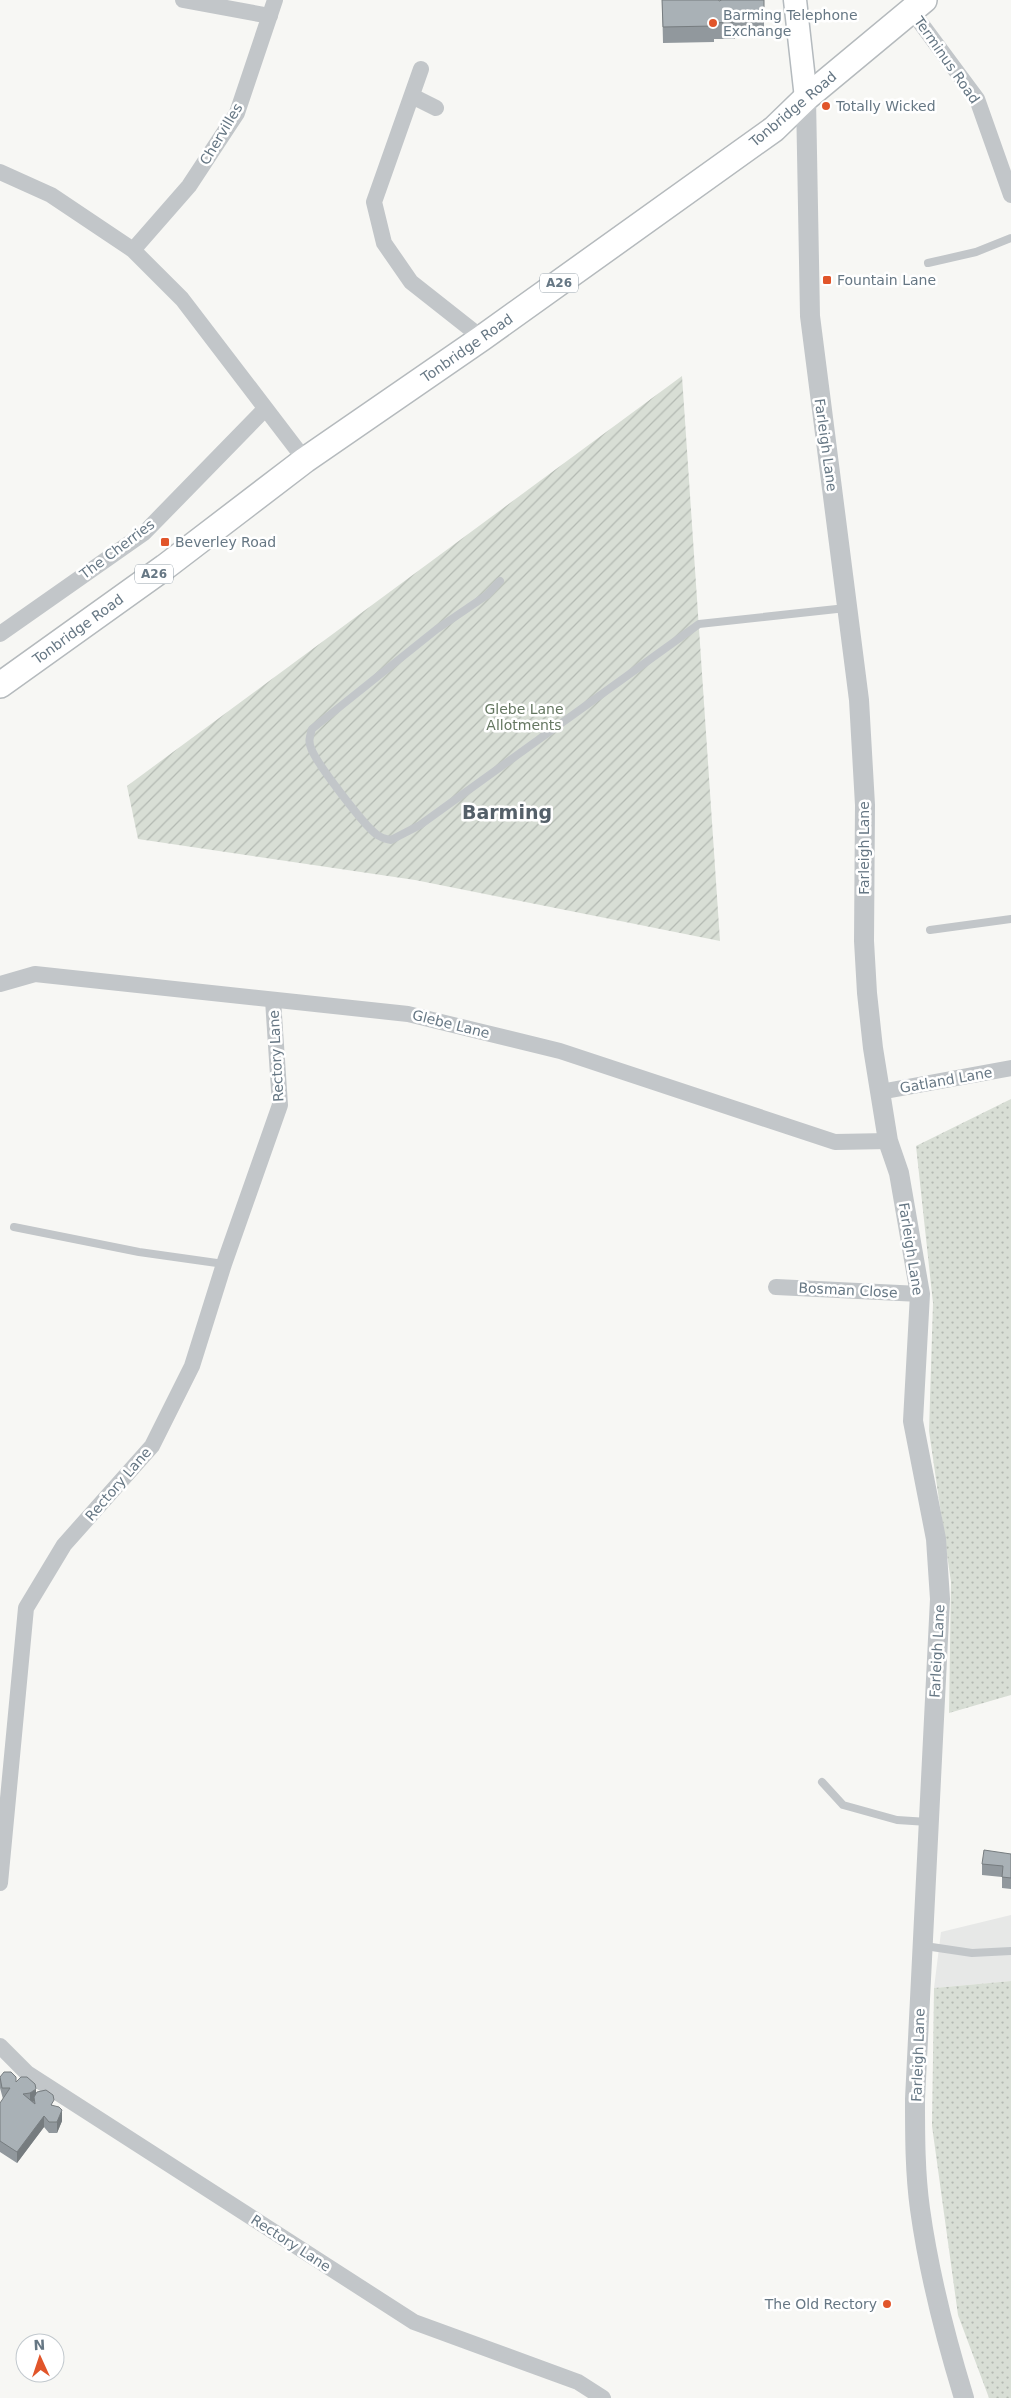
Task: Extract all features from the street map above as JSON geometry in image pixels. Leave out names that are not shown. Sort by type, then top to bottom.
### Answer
[{"type":"main road","points":[[795,0],[806,98]]},
{"type":"main road","name":"Tonbridge Road","points":[[0,685],[165,567],[305,460],[482,338],[774,129],[806,98],[917,5]]},
{"type":"street","points":[[183,0],[270,16]]},
{"type":"street","name":"Chervilles","points":[[133,250],[189,186],[237,113],[275,0]]},
{"type":"street","name":"Terminus Road","points":[[917,5],[977,99],[1011,195]]},
{"type":"street","points":[[421,69],[374,202],[384,243],[411,282],[482,338]]},
{"type":"street","points":[[412,96],[436,108]]},
{"type":"street","name":"Farleigh Lane","points":[[806,98],[810,316],[859,700],[865,805],[865,958],[873,1048],[888,1141],[900,1173],[920,1294],[913,1421],[936,1539],[940,1599],[922,1946],[915,2156],[920,2208],[931,2279],[964,2398]]},
{"type":"street","points":[[0,172],[51,194],[133,250],[182,299],[305,460]]},
{"type":"street","name":"The Cherries","points":[[0,634],[144,532],[265,409]]},
{"type":"street","name":"Glebe Lane","points":[[0,984],[35,974],[408,1014],[560,1051],[834,1142],[888,1141]]},
{"type":"street","name":"Rectory Lane","points":[[0,1882],[26,1608],[64,1545],[152,1446],[192,1366],[224,1264],[280,1105],[273,1000]]},
{"type":"street","name":"Gatland Lane","points":[[880,1092],[1011,1068]]},
{"type":"street","name":"Bosman Close","points":[[776,1287],[920,1294]]},
{"type":"street","name":"Rectory Lane","points":[[0,2046],[27,2074],[414,2322],[578,2382],[604,2398]]},
{"type":"lane","points":[[928,263],[976,252],[1011,238]]},
{"type":"lane","points":[[500,581],[487,595],[437,629],[312,729],[309,738],[310,747],[317,759],[361,818],[375,834],[383,838],[391,840],[420,825],[699,624],[848,608]]},
{"type":"lane","points":[[930,930],[1011,919]]},
{"type":"lane","points":[[14,1227],[139,1252],[224,1264]]},
{"type":"lane","points":[[822,1782],[843,1805],[897,1820],[928,1822]]},
{"type":"lane","points":[[922,1946],[972,1953],[1011,1952]]},
{"type":"shaded area","points":[[1011,1915],[1011,1981],[934,1988],[941,1932]]},
{"type":"green space","name":"Glebe Lane Allotments","points":[[682,376],[720,941],[415,880],[138,839],[127,786]]},
{"type":"green space","points":[[1011,1099],[1011,1695],[949,1713],[951,1582],[929,1431],[933,1303],[916,1146]]},
{"type":"green space","points":[[1011,1981],[1011,2398],[989,2398],[958,2315],[932,2126],[934,1988]]},
{"type":"building","points":[[662,0],[764,0],[764,13],[735,14],[735,22],[714,23],[714,26],[663,27]]},
{"type":"building","points":[[984,1850],[1011,1854],[1011,1878],[1002,1877],[1003,1866],[982,1864]]},
{"type":"building","points":[[4,2072],[11,2072],[16,2077],[16,2082],[21,2077],[27,2077],[35,2084],[36,2089],[30,2093],[23,2094],[35,2104],[34,2097],[37,2092],[46,2090],[53,2095],[54,2100],[51,2105],[62,2110],[57,2122],[49,2122],[44,2116],[17,2152],[0,2141],[0,2103],[10,2088],[2,2088],[0,2077]]},
{"type":"place","name":"Barming Telephone Exchange","points":[[713,23]]},
{"type":"place","name":"Totally Wicked","points":[[826,106]]},
{"type":"place","name":"Fountain Lane","points":[[827,280]]},
{"type":"place","name":"Beverley Road","points":[[165,542]]},
{"type":"place","name":"The Old Rectory","points":[[887,2304]]},
{"type":"district","name":"Barming","points":[[507,812]]}]
